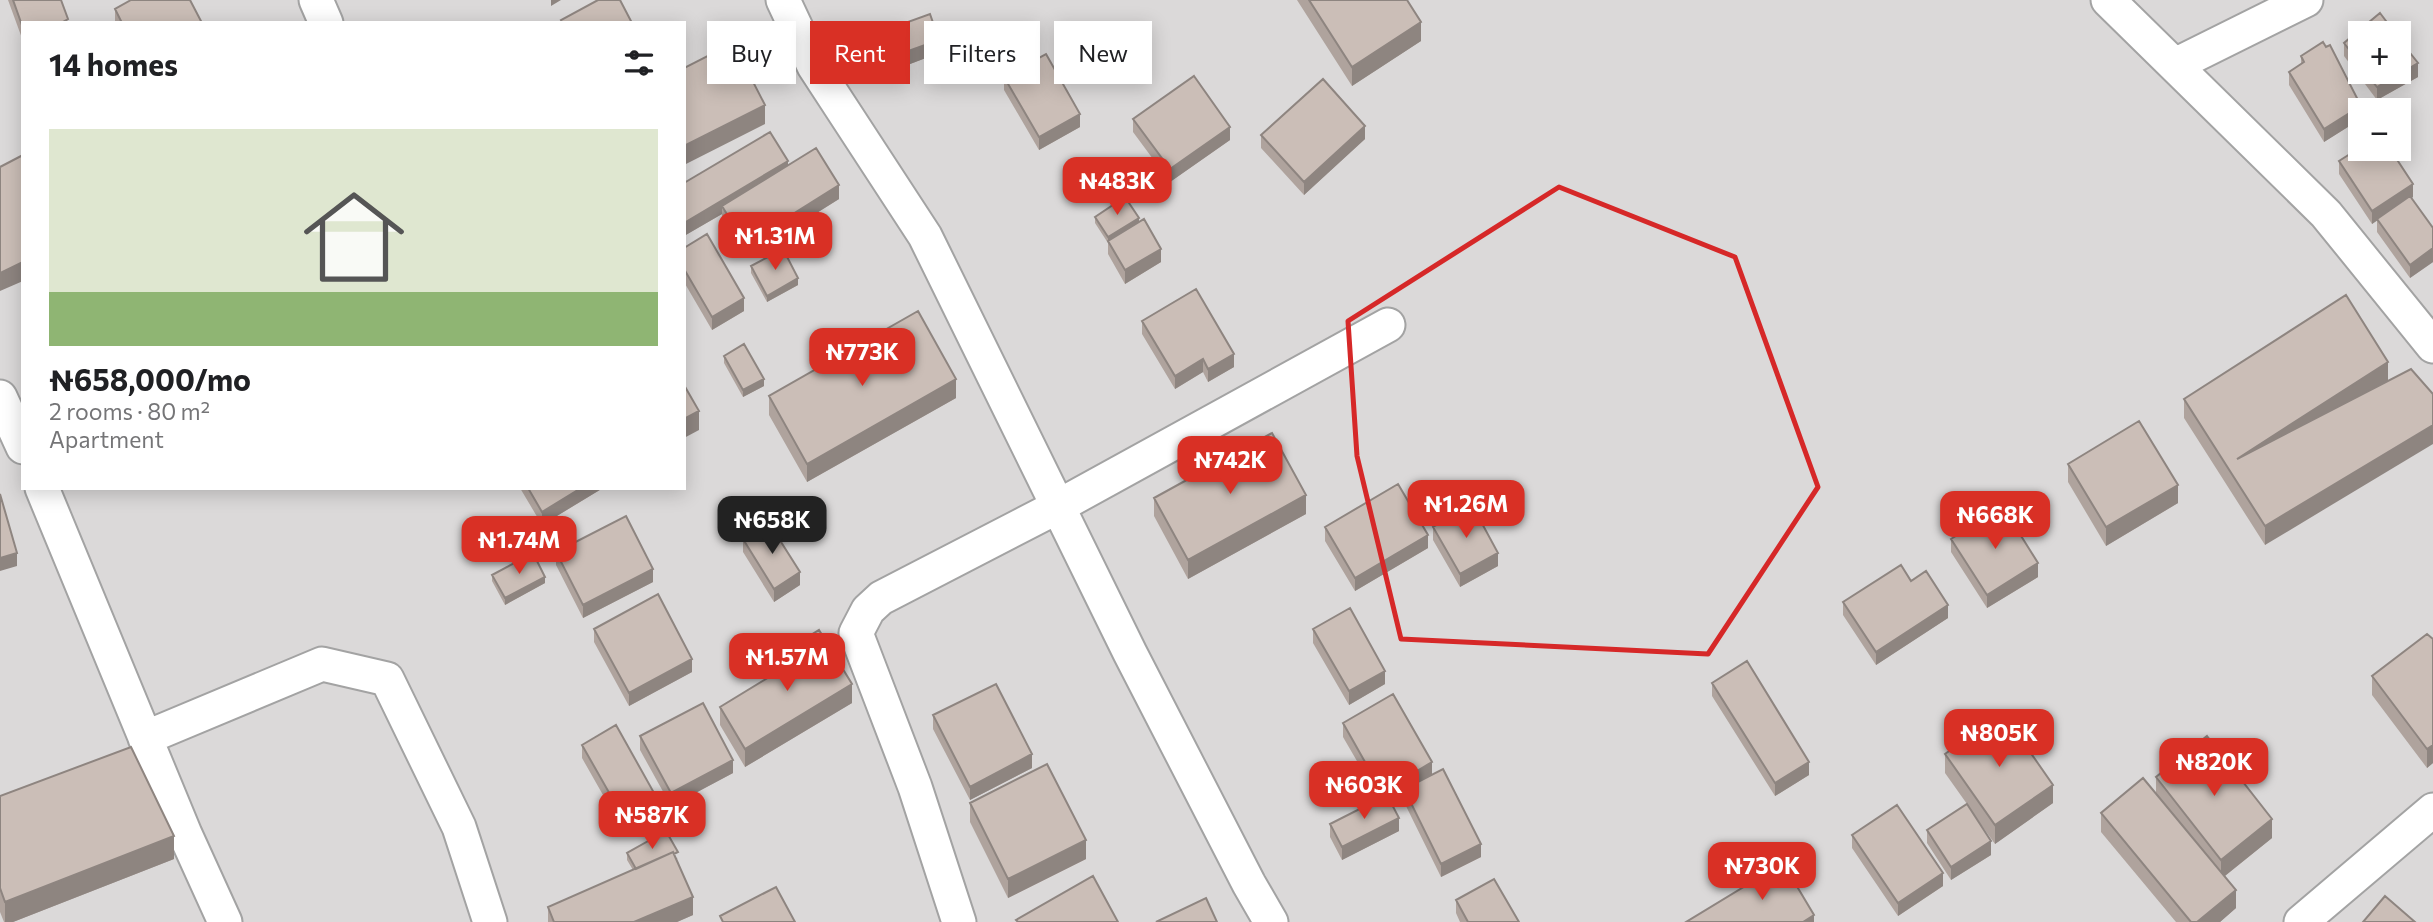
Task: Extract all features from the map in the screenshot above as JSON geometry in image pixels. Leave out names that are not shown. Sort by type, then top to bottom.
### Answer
[{"type":"street","points":[[316,0],[325,21]]},
{"type":"street","points":[[783,0],[814,66],[926,236],[1057,507],[1242,872],[1271,922]]},
{"type":"street","points":[[2108,0],[2326,214],[2433,346]]},
{"type":"street","points":[[2175,65],[2306,0]]},
{"type":"street","points":[[959,922],[915,787],[856,633],[868,610],[881,598],[1057,507],[1388,325]]},
{"type":"street","points":[[0,397],[21,443]]},
{"type":"street","points":[[43,490],[145,738],[225,922]]},
{"type":"street","points":[[145,738],[321,664],[387,679],[459,827],[490,922]]},
{"type":"street","points":[[2301,922],[2433,810]]},
{"type":"highlighted area","points":[[1559,187],[1735,257],[1818,487],[1708,654],[1401,639],[1357,456],[1348,321]]},
{"type":"shaded area","points":[[0,0],[2433,0],[2433,922],[0,922]]},
{"type":"building","points":[[13,0],[61,0],[68,19],[64,21],[21,22]]},
{"type":"building","points":[[131,0],[190,0],[201,21],[121,21],[115,9]]},
{"type":"building","points":[[598,0],[620,0],[631,21],[562,21]]},
{"type":"building","points":[[1309,0],[1407,0],[1421,22],[1352,67]]},
{"type":"building","points":[[2380,13],[2386,21],[2370,21]]},
{"type":"building","points":[[930,14],[932,21],[924,21],[924,45],[910,50],[910,21]]},
{"type":"building","points":[[2323,42],[2326,47],[2330,45],[2357,98],[2348,98],[2348,114],[2324,129],[2289,72],[2304,62],[2301,56]]},
{"type":"building","points":[[1046,54],[1054,68],[1054,84],[1063,84],[1080,114],[1039,137],[1008,84],[1040,84],[1040,57]]},
{"type":"building","points":[[2411,54],[2418,63],[2411,67]]},
{"type":"building","points":[[707,56],[707,84],[754,84],[765,105],[686,145],[686,67]]},
{"type":"building","points":[[1194,76],[1230,127],[1170,169],[1133,119]]},
{"type":"building","points":[[1323,79],[1365,126],[1304,182],[1261,135]]},
{"type":"building","points":[[770,132],[788,161],[686,222],[686,182]]},
{"type":"building","points":[[816,148],[839,185],[745,244],[722,206]]},
{"type":"building","points":[[2348,155],[2348,161],[2398,161],[2413,184],[2372,211],[2339,161]]},
{"type":"building","points":[[21,156],[21,263],[0,273],[0,167]]},
{"type":"building","points":[[2410,196],[2433,228],[2433,248],[2410,265],[2377,219]]},
{"type":"building","points":[[1125,197],[1139,218],[1108,237],[1095,217]]},
{"type":"building","points":[[1144,219],[1161,249],[1125,270],[1108,241]]},
{"type":"building","points":[[707,234],[744,298],[712,317],[686,272],[686,247]]},
{"type":"building","points":[[783,249],[798,278],[767,296],[751,266]]},
{"type":"building","points":[[1196,289],[1234,354],[1208,369],[1203,359],[1175,376],[1142,321]]},
{"type":"building","points":[[2346,295],[2388,362],[2237,459],[2411,369],[2433,394],[2433,425],[2265,526],[2184,399]]},
{"type":"building","points":[[918,311],[956,379],[807,464],[769,396]]},
{"type":"building","points":[[744,344],[764,379],[743,390],[724,356]]},
{"type":"building","points":[[686,388],[699,411],[686,418]]},
{"type":"building","points":[[2139,421],[2178,485],[2106,527],[2068,464]]},
{"type":"building","points":[[1272,433],[1306,495],[1188,560],[1154,498]]},
{"type":"building","points":[[1398,484],[1428,535],[1355,578],[1325,527]]},
{"type":"building","points":[[529,490],[578,490],[542,512]]},
{"type":"building","points":[[0,494],[17,553],[0,558]]},
{"type":"building","points":[[1472,505],[1498,553],[1460,574],[1433,527]]},
{"type":"building","points":[[2003,507],[2038,563],[1987,595],[1951,539]]},
{"type":"building","points":[[626,516],[653,569],[583,605],[556,552]]},
{"type":"building","points":[[769,523],[800,572],[774,589],[743,539]]},
{"type":"building","points":[[533,553],[545,577],[505,598],[492,575]]},
{"type":"building","points":[[1901,565],[1911,581],[1926,571],[1948,605],[1876,652],[1843,602]]},
{"type":"building","points":[[658,594],[692,659],[629,693],[594,629]]},
{"type":"building","points":[[1350,608],[1385,671],[1349,691],[1313,629]]},
{"type":"building","points":[[819,630],[852,684],[745,749],[720,707],[805,655],[798,643]]},
{"type":"building","points":[[2427,634],[2433,639],[2433,745],[2427,749],[2372,676]]},
{"type":"building","points":[[1747,661],[1809,762],[1775,783],[1712,683]]},
{"type":"building","points":[[996,684],[1032,754],[970,787],[933,715]]},
{"type":"building","points":[[1393,694],[1432,762],[1382,792],[1343,723]]},
{"type":"building","points":[[703,703],[733,760],[671,793],[640,736]]},
{"type":"building","points":[[2003,713],[2053,785],[1995,825],[1945,754]]},
{"type":"building","points":[[616,725],[658,800],[624,819],[582,745]]},
{"type":"building","points":[[2207,736],[2272,819],[2221,860],[2156,777]]},
{"type":"building","points":[[131,747],[174,836],[5,902],[0,888],[0,796]]},
{"type":"building","points":[[1047,764],[1086,840],[1008,879],[970,803]]},
{"type":"building","points":[[1443,769],[1481,844],[1441,864],[1404,789]]},
{"type":"building","points":[[2143,778],[2236,890],[2197,922],[2191,922],[2101,813]]},
{"type":"building","points":[[1387,795],[1399,818],[1342,847],[1330,824]]},
{"type":"building","points":[[1967,804],[1991,841],[1951,867],[1927,830]]},
{"type":"building","points":[[1897,805],[1943,873],[1898,903],[1852,835]]},
{"type":"building","points":[[666,831],[678,852],[636,869],[627,853]]},
{"type":"building","points":[[673,852],[693,897],[634,922],[554,922],[548,907]]},
{"type":"building","points":[[1783,863],[1814,915],[1803,922],[1686,922]]},
{"type":"building","points":[[1093,876],[1118,922],[1016,920]]},
{"type":"building","points":[[1494,879],[1519,922],[1468,922],[1456,900]]},
{"type":"building","points":[[776,887],[795,922],[723,922],[720,916]]},
{"type":"building","points":[[2385,896],[2415,922],[2363,922]]},
{"type":"building","points":[[1206,898],[1217,922],[1156,922]]}]
